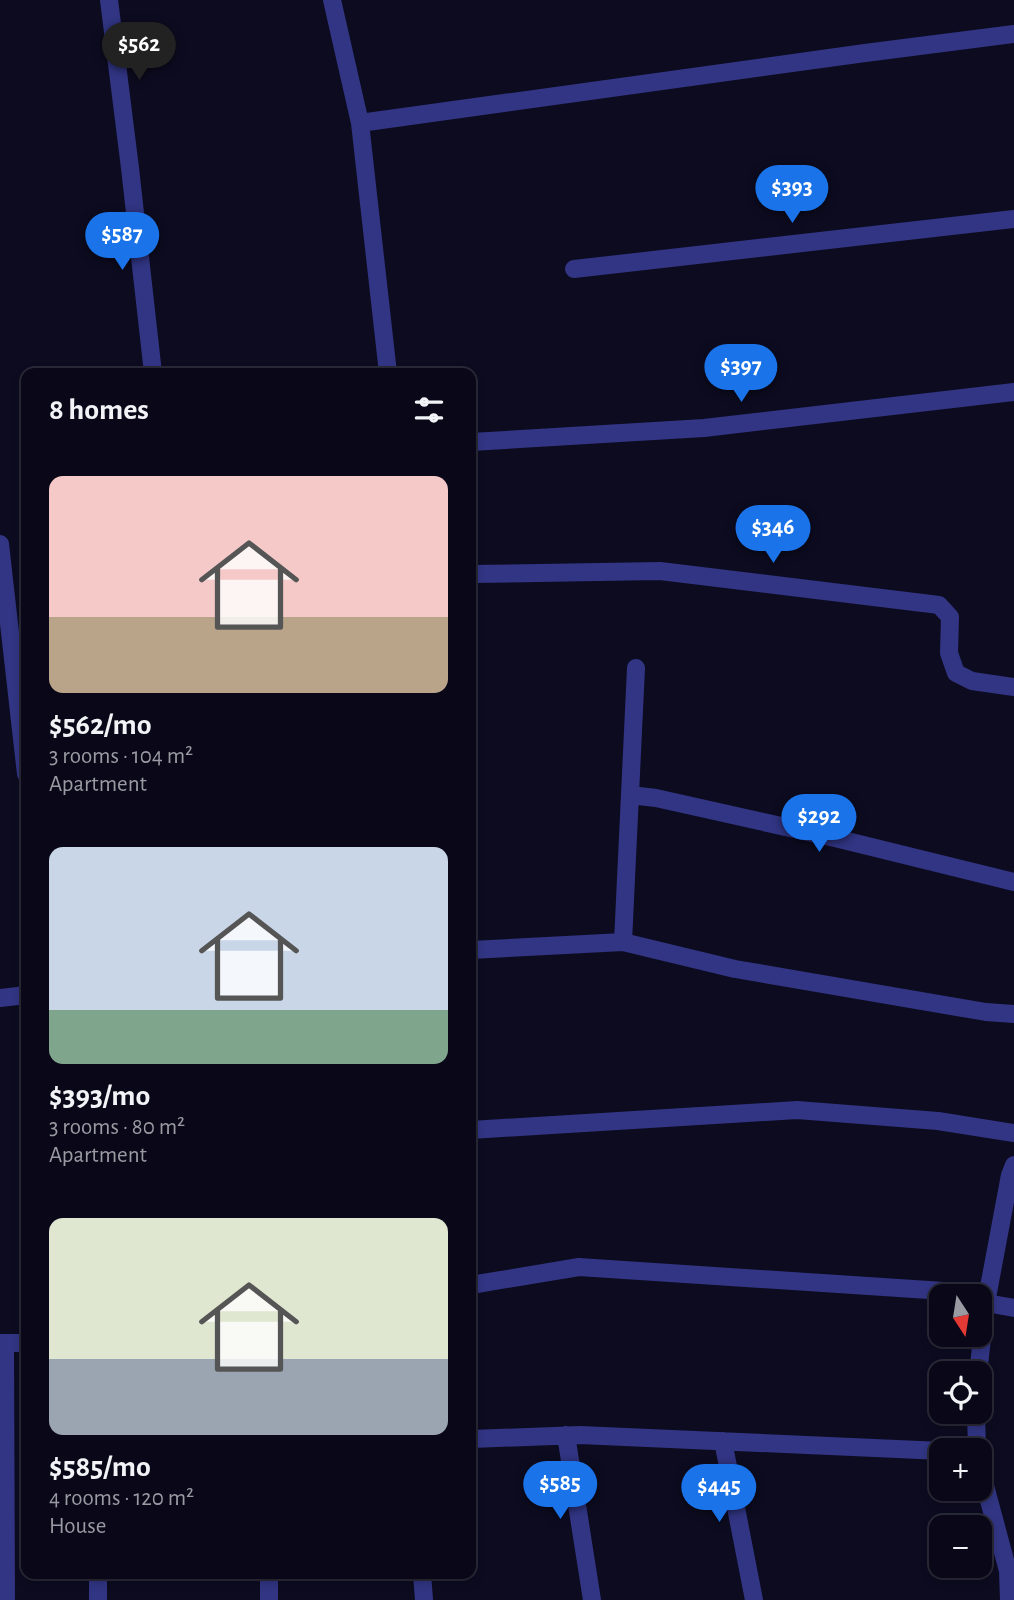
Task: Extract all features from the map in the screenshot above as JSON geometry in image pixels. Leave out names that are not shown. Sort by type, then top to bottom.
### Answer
[{"type":"street","points":[[109,0],[152,368]]},
{"type":"street","points":[[332,0],[360,123],[387,368]]},
{"type":"street","points":[[360,123],[1014,34]]},
{"type":"street","points":[[574,270],[1014,219]]},
{"type":"street","points":[[476,442],[704,428],[1014,393]]},
{"type":"street","points":[[0,544],[21,730]]},
{"type":"street","points":[[476,574],[660,571],[939,605],[950,617],[949,653],[956,673],[972,681],[1014,688]]},
{"type":"street","points":[[623,942],[636,668]]},
{"type":"street","points":[[630,794],[656,797],[835,838],[1014,882]]},
{"type":"street","points":[[476,950],[623,942],[735,969],[973,1010],[1014,1014]]},
{"type":"street","points":[[0,998],[21,996]]},
{"type":"street","points":[[476,1130],[797,1110],[938,1121],[1014,1133]]},
{"type":"street","points":[[983,1284],[1014,1165]]},
{"type":"street","points":[[476,1284],[579,1267],[929,1290]]},
{"type":"street","points":[[992,1303],[1014,1308]]},
{"type":"street","points":[[6,1600],[2,1343],[21,1343]]},
{"type":"street","points":[[566,1435],[592,1600]]},
{"type":"street","points":[[476,1439],[580,1435],[929,1450]]},
{"type":"street","points":[[723,1441],[754,1600]]},
{"type":"street","points":[[989,1501],[1008,1571],[1009,1600]]},
{"type":"street","points":[[98,1579],[98,1600]]},
{"type":"street","points":[[269,1579],[269,1600]]},
{"type":"street","points":[[422,1579],[424,1600]]}]
